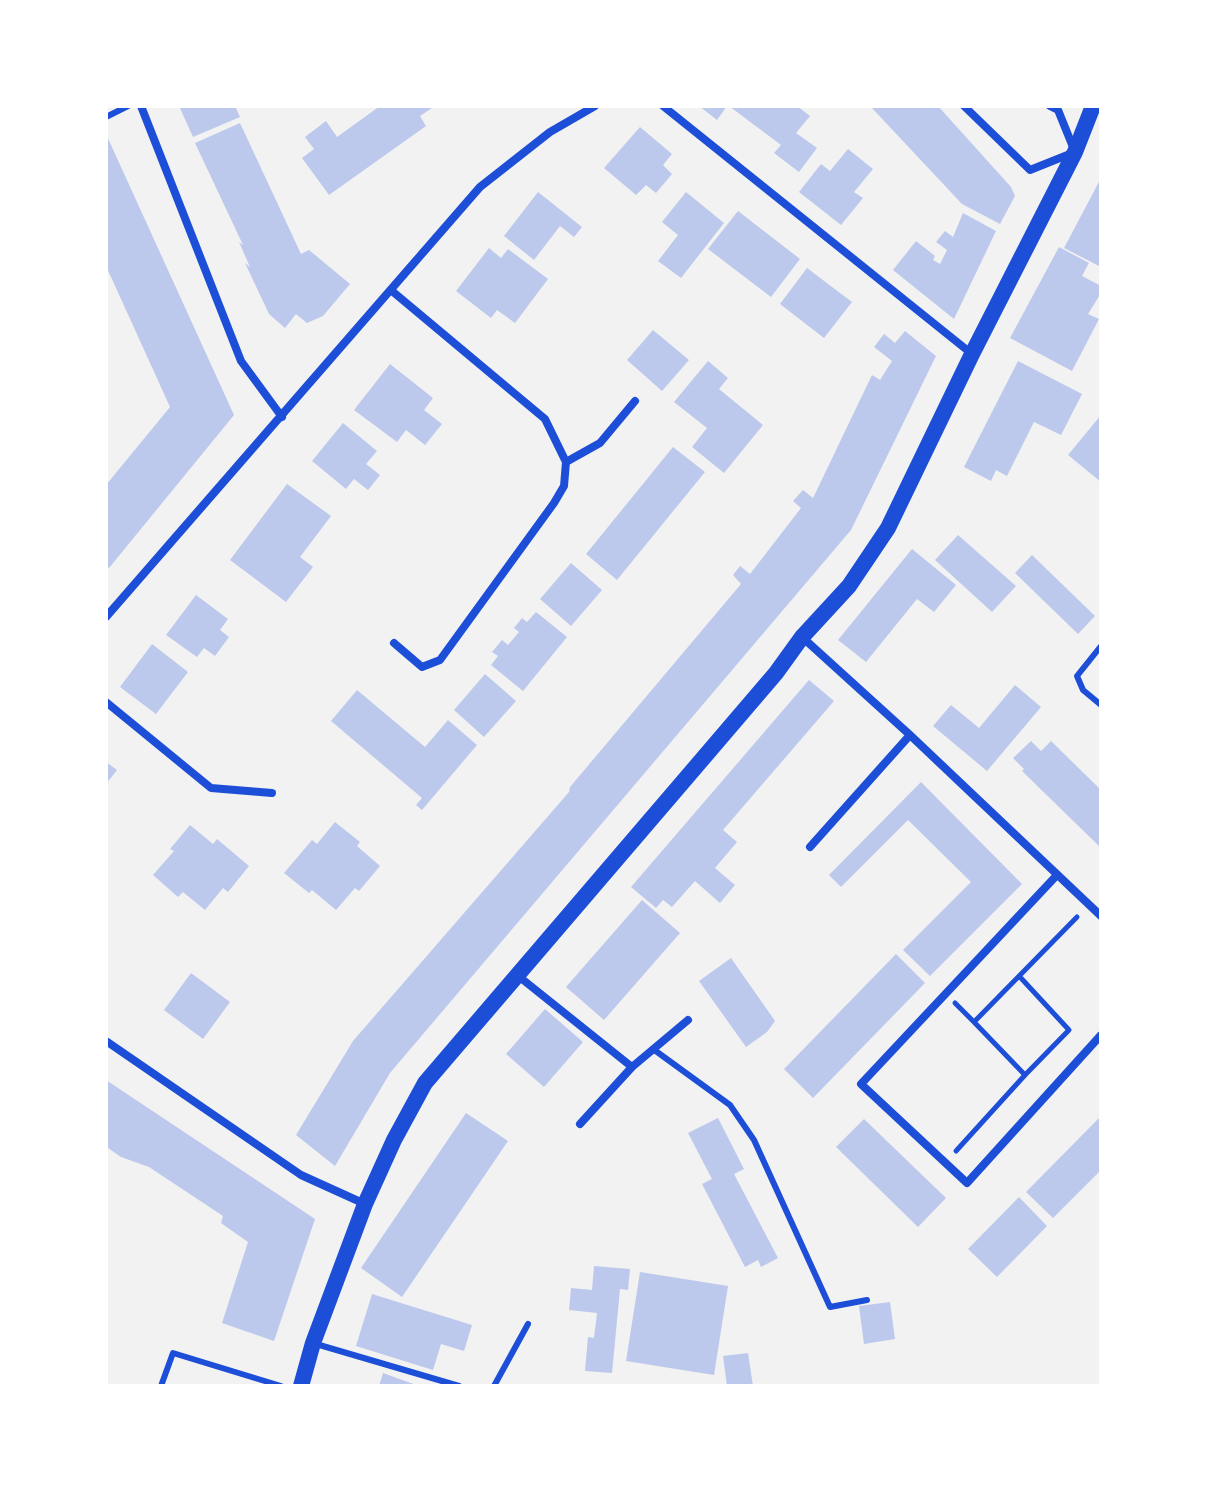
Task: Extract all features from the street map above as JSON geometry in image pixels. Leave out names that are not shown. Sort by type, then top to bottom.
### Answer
[{"type":"main road","points":[[301,1386],[313,1343],[365,1204],[394,1140],[425,1083],[748,706],[802,637],[849,586],[888,528],[1075,152],[1093,106]]},
{"type":"street","points":[[141,106],[241,361],[282,417]]},
{"type":"street","points":[[106,617],[480,187],[550,132],[595,106]]},
{"type":"street","points":[[663,106],[972,354]]},
{"type":"street","points":[[964,106],[1030,170],[1075,152],[1058,110],[1050,106]]},
{"type":"street","points":[[392,291],[545,419],[566,462],[564,486],[554,503],[440,660],[422,667],[394,643]]},
{"type":"street","points":[[566,462],[600,443],[635,401]]},
{"type":"street","points":[[802,637],[1101,916]]},
{"type":"street","points":[[106,702],[211,788],[272,793]]},
{"type":"street","points":[[810,847],[910,735]]},
{"type":"street","points":[[1057,875],[861,1084],[967,1183],[1101,1035]]},
{"type":"street","points":[[517,974],[632,1067]]},
{"type":"street","points":[[580,1124],[632,1067],[688,1020]]},
{"type":"street","points":[[106,1041],[301,1175],[365,1204]]},
{"type":"lane","points":[[106,117],[128,106]]},
{"type":"lane","points":[[1101,646],[1077,676],[1083,690],[1101,705]]},
{"type":"lane","points":[[653,1049],[730,1105],[754,1140],[830,1307],[867,1300]]},
{"type":"lane","points":[[494,1386],[528,1324]]},
{"type":"lane","points":[[313,1343],[459,1386]]},
{"type":"lane","points":[[161,1386],[173,1353],[281,1386]]},
{"type":"path","points":[[1025,1075],[974,1022],[1089,905]]},
{"type":"path","points":[[945,1162],[1069,1030],[1019,977]]},
{"type":"building","points":[[179,106],[235,106],[240,117],[193,137]]},
{"type":"building","points":[[380,106],[435,106],[420,116],[426,126],[329,195],[302,158],[314,149],[305,137],[326,121],[337,137]]},
{"type":"building","points":[[699,106],[727,106],[717,120]]},
{"type":"building","points":[[729,106],[797,106],[810,116],[796,133],[817,148],[799,172],[774,153],[781,145]]},
{"type":"building","points":[[870,106],[938,106],[1011,187],[1015,196],[1000,224],[962,204]]},
{"type":"building","points":[[240,123],[301,254],[309,250],[350,284],[323,316],[307,323],[296,314],[285,328],[269,314],[245,263],[250,267],[239,242],[243,245],[195,143]]},
{"type":"building","points":[[640,127],[672,154],[663,165],[672,174],[656,193],[646,185],[636,195],[604,168]]},
{"type":"building","points":[[106,134],[234,415],[109,568],[106,565],[106,485],[170,407],[106,266]]},
{"type":"building","points":[[848,149],[873,169],[854,192],[863,198],[841,225],[799,192],[821,164],[830,171]]},
{"type":"building","points":[[1101,178],[1101,267],[1064,248]]},
{"type":"building","points":[[538,192],[582,227],[574,237],[560,226],[534,260],[504,236]]},
{"type":"building","points":[[686,192],[724,223],[681,278],[658,261],[678,235],[662,222]]},
{"type":"building","points":[[738,211],[800,259],[771,297],[708,249]]},
{"type":"building","points":[[963,213],[996,231],[954,319],[893,270],[916,241],[940,264],[947,250],[936,242],[945,231],[953,237]]},
{"type":"building","points":[[1059,247],[1089,263],[1082,276],[1101,286],[1101,293],[1088,314],[1099,319],[1072,371],[1010,338]]},
{"type":"building","points":[[489,248],[501,258],[508,249],[548,279],[515,323],[497,310],[491,318],[456,291]]},
{"type":"building","points":[[807,268],[852,302],[824,338],[780,304]]},
{"type":"building","points":[[653,330],[689,360],[662,391],[627,360]]},
{"type":"building","points":[[905,331],[936,356],[851,530],[390,1073],[335,1166],[296,1135],[353,1041],[569,792],[570,787],[741,584],[733,575],[740,566],[750,574],[801,508],[793,501],[803,490],[813,498],[872,375],[880,380],[892,361],[874,347],[884,334],[895,343]]},
{"type":"building","points":[[708,361],[728,378],[719,389],[763,425],[724,473],[692,447],[707,428],[674,402]]},
{"type":"building","points":[[1018,361],[1082,394],[1061,435],[1034,422],[1007,476],[996,470],[991,481],[964,467]]},
{"type":"building","points":[[390,364],[433,398],[424,410],[442,424],[425,445],[406,430],[397,442],[354,410]]},
{"type":"building","points":[[1101,415],[1101,482],[1068,455]]},
{"type":"building","points":[[343,423],[377,451],[366,464],[380,475],[368,490],[354,479],[346,489],[312,461]]},
{"type":"building","points":[[673,447],[705,472],[617,580],[586,554]]},
{"type":"building","points":[[287,484],[331,516],[300,557],[313,567],[286,602],[230,560]]},
{"type":"building","points":[[958,535],[1016,586],[992,612],[935,560]]},
{"type":"building","points":[[912,549],[956,585],[934,612],[917,599],[866,662],[838,640]]},
{"type":"building","points":[[1032,555],[1095,616],[1078,634],[1015,573]]},
{"type":"building","points":[[571,563],[602,590],[571,626],[540,599]]},
{"type":"building","points":[[196,595],[228,619],[220,630],[229,637],[215,656],[204,648],[197,657],[166,635]]},
{"type":"building","points":[[536,612],[567,637],[523,691],[491,665],[498,656],[492,652],[502,640],[508,645],[519,632],[514,628],[522,618],[527,622]]},
{"type":"building","points":[[152,644],[188,672],[156,714],[120,687]]},
{"type":"building","points":[[485,674],[516,701],[484,737],[454,710]]},
{"type":"building","points":[[809,680],[834,701],[723,830],[737,842],[715,868],[735,885],[720,903],[695,881],[672,907],[663,900],[656,908],[631,887]]},
{"type":"building","points":[[1015,685],[1041,707],[987,771],[933,726],[951,705],[979,728]]},
{"type":"building","points":[[357,690],[425,747],[448,720],[477,745],[422,810],[416,805],[422,798],[331,721]]},
{"type":"building","points":[[1031,741],[1041,751],[1051,741],[1101,790],[1101,848],[1022,771],[1024,769],[1013,758]]},
{"type":"building","points":[[106,762],[117,770],[106,784]]},
{"type":"building","points":[[921,782],[1022,884],[930,976],[903,950],[971,882],[908,820],[841,887],[829,875]]},
{"type":"building","points":[[335,822],[360,842],[357,846],[380,866],[359,891],[355,888],[336,910],[284,873],[312,840],[317,844]]},
{"type":"building","points":[[190,825],[213,844],[217,839],[249,866],[228,892],[223,888],[205,910],[183,892],[178,897],[153,875],[174,851],[170,849]]},
{"type":"building","points":[[642,900],[680,933],[604,1020],[566,987]]},
{"type":"building","points":[[896,954],[925,983],[813,1098],[784,1069]]},
{"type":"building","points":[[731,958],[775,1021],[767,1032],[746,1047],[699,981]]},
{"type":"building","points":[[191,973],[230,1002],[203,1039],[164,1010]]},
{"type":"building","points":[[545,1009],[583,1042],[544,1087],[506,1054]]},
{"type":"building","points":[[106,1080],[315,1219],[274,1341],[222,1323],[248,1242],[221,1223],[223,1216],[149,1167],[121,1157],[108,1148]]},
{"type":"building","points":[[466,1113],[508,1141],[402,1297],[361,1268]]},
{"type":"building","points":[[1101,1116],[1101,1170],[1053,1218],[1026,1192]]},
{"type":"building","points":[[718,1118],[744,1169],[734,1174],[778,1258],[761,1267],[758,1260],[745,1267],[702,1184],[712,1179],[688,1133]]},
{"type":"building","points":[[864,1119],[946,1198],[918,1227],[836,1147]]},
{"type":"building","points":[[1019,1197],[1047,1226],[997,1277],[968,1249]]},
{"type":"building","points":[[594,1266],[630,1269],[628,1290],[620,1289],[612,1373],[585,1371],[588,1337],[594,1338],[597,1313],[569,1310],[571,1288],[592,1290]]},
{"type":"building","points":[[640,1272],[728,1286],[714,1375],[626,1361]]},
{"type":"building","points":[[372,1294],[472,1325],[464,1351],[441,1344],[433,1370],[356,1346]]},
{"type":"building","points":[[890,1302],[895,1339],[864,1344],[859,1306]]},
{"type":"building","points":[[748,1353],[753,1386],[727,1386],[723,1356]]},
{"type":"building","points":[[383,1373],[419,1386],[379,1386]]}]
